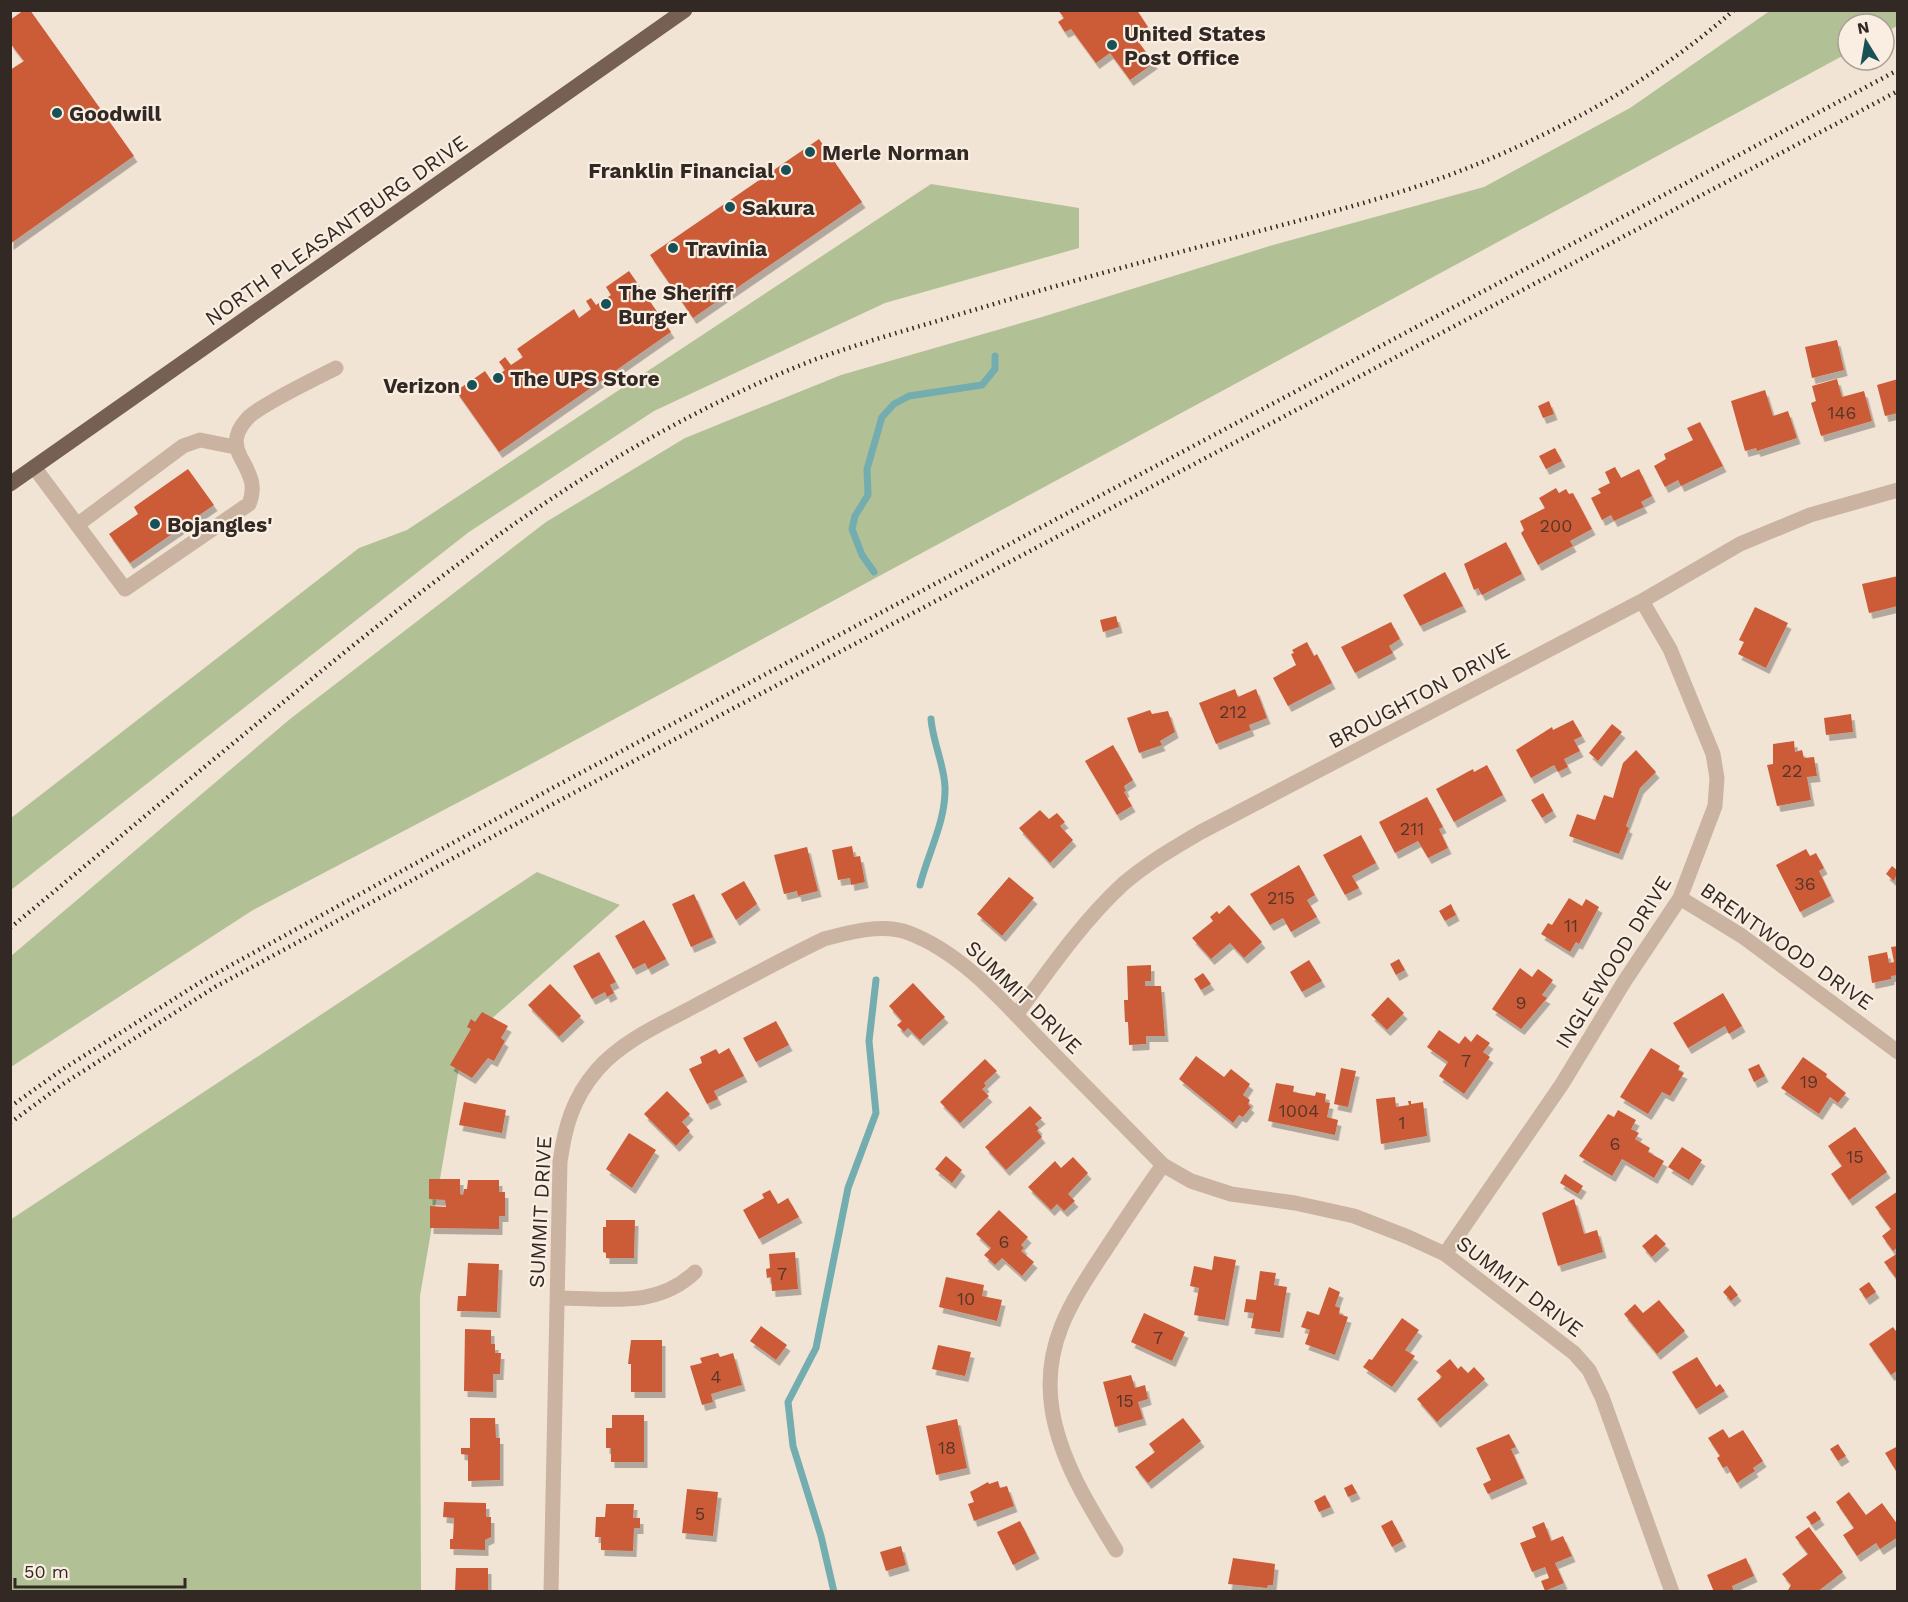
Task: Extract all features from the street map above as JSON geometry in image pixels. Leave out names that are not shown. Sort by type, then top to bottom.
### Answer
[{"type":"main road","name":"NORTH PLEASANTBURG DRIVE","points":[[10,484],[685,10]]},
{"type":"street","points":[[34,467],[125,589],[249,504],[253,494],[252,479],[235,447],[236,437],[248,417],[336,368]]},
{"type":"street","points":[[77,525],[183,446],[200,440],[235,447]]},
{"type":"street","name":"BROUGHTON DRIVE","points":[[1016,1015],[1095,912],[1153,860],[1198,833],[1642,601],[1740,544],[1810,515],[1898,490]]},
{"type":"street","name":"INGLEWOOD DRIVE","points":[[1445,1254],[1562,1084],[1624,982],[1680,898],[1714,806],[1717,778],[1713,754],[1697,710],[1670,649],[1642,601]]},
{"type":"street","name":"BRENTWOOD DRIVE","points":[[1680,898],[1742,936],[1898,1052]]},
{"type":"street","name":"SUMMIT DRIVE","points":[[551,1592],[560,1162],[566,1122],[581,1092],[598,1069],[617,1051],[650,1030],[824,939],[853,931],[885,929],[907,932],[943,949],[1016,1015],[1163,1165],[1191,1181],[1231,1194],[1294,1203],[1354,1216],[1445,1254],[1575,1353],[1589,1371],[1602,1397],[1672,1592]]},
{"type":"street","points":[[1116,1550],[1088,1506],[1071,1471],[1059,1438],[1052,1408],[1052,1360],[1056,1339],[1067,1308],[1163,1165]]},
{"type":"street","points":[[558,1298],[646,1299],[668,1292],[695,1272]]},
{"type":"green space","points":[[1771,10],[1897,11],[1896,27],[1896,12],[1836,12],[1836,59],[520,770],[253,910],[11,1067],[11,956],[290,719],[546,522],[685,438],[841,375],[1042,317],[1273,245],[1484,187],[1630,108]]},
{"type":"green space","points":[[931,184],[1079,208],[1079,248],[885,303],[654,411],[469,532],[11,890],[11,818],[359,548],[407,530]]},
{"type":"green space","points":[[537,872],[620,905],[463,1044],[420,1296],[421,1591],[11,1591],[10,1220]]},
{"type":"building","name":"Goodwill","points":[[24,10],[30,10],[134,156],[10,244],[10,70],[24,61],[10,43],[10,20]]},
{"type":"building","name":"United States Post Office","points":[[1058,10],[1137,10],[1148,27],[1135,37],[1154,63],[1130,80],[1110,53],[1096,63],[1071,29],[1065,32],[1058,22],[1064,18]]},
{"type":"building","points":[[819,139],[862,202],[693,318],[650,255]]},
{"type":"building","points":[[629,271],[671,332],[499,452],[456,391],[485,371],[491,380],[505,370],[499,362],[505,357],[511,365],[523,357],[517,349],[574,309],[579,318],[591,309],[586,301],[591,298],[596,305],[611,295],[606,287]]},
{"type":"building","points":[[1837,340],[1844,370],[1812,378],[1805,347]]},
{"type":"building","points":[[1837,379],[1842,397],[1864,391],[1872,421],[1821,436],[1811,403],[1816,401],[1812,386]]},
{"type":"building","points":[[1898,379],[1898,413],[1885,416],[1877,385]]},
{"type":"building","points":[[1765,390],[1773,416],[1788,411],[1797,438],[1757,451],[1756,448],[1745,451],[1731,401]]},
{"type":"building","points":[[1549,401],[1554,414],[1543,418],[1538,406]]},
{"type":"building","points":[[1700,422],[1723,466],[1681,486],[1678,480],[1665,487],[1654,466],[1666,459],[1664,454],[1693,440],[1687,428]]},
{"type":"building","points":[[1555,448],[1562,461],[1546,469],[1539,456]]},
{"type":"building","points":[[1615,467],[1621,478],[1639,469],[1652,496],[1641,502],[1644,507],[1614,521],[1611,515],[1602,520],[1591,498],[1601,493],[1598,489],[1610,483],[1605,472]]},
{"type":"building","name":"Bojangles'","points":[[188,469],[214,505],[130,563],[109,534],[138,514],[134,507]]},
{"type":"building","points":[[1556,488],[1559,493],[1566,489],[1569,494],[1573,493],[1592,529],[1570,541],[1573,546],[1538,565],[1521,533],[1524,530],[1520,521],[1545,508],[1539,498]]},
{"type":"building","points":[[1506,542],[1522,574],[1482,595],[1478,588],[1474,590],[1464,564]]},
{"type":"building","points":[[1445,572],[1463,606],[1420,626],[1403,595]]},
{"type":"building","points":[[1898,576],[1898,606],[1869,613],[1862,584]]},
{"type":"building","points":[[1755,607],[1788,623],[1766,668],[1738,654],[1744,642],[1739,640]]},
{"type":"building","points":[[1116,616],[1119,627],[1103,632],[1100,620]]},
{"type":"building","points":[[1391,622],[1400,639],[1389,646],[1393,653],[1355,673],[1341,647]]},
{"type":"building","points":[[1307,642],[1314,656],[1317,654],[1332,683],[1288,706],[1273,678],[1296,665],[1291,654],[1294,653],[1292,650]]},
{"type":"building","points":[[1235,689],[1238,697],[1256,689],[1267,718],[1249,725],[1251,730],[1216,744],[1199,703]]},
{"type":"building","points":[[1150,710],[1152,714],[1168,711],[1175,732],[1160,741],[1162,745],[1139,753],[1127,718]]},
{"type":"building","points":[[1851,714],[1853,732],[1826,735],[1824,718]]},
{"type":"building","points":[[1573,720],[1582,736],[1574,740],[1580,751],[1564,759],[1568,767],[1558,772],[1554,765],[1531,778],[1516,750],[1552,727],[1553,730]]},
{"type":"building","points":[[1612,724],[1622,732],[1598,761],[1589,753]]},
{"type":"building","points":[[1794,741],[1795,752],[1802,750],[1804,758],[1814,757],[1817,776],[1807,777],[1811,800],[1777,806],[1767,765],[1773,764],[1773,744]]},
{"type":"building","points":[[1113,745],[1133,780],[1124,786],[1126,791],[1124,792],[1132,806],[1117,815],[1085,761]]},
{"type":"building","points":[[1636,750],[1656,772],[1640,788],[1626,826],[1629,828],[1619,854],[1569,836],[1577,814],[1595,820],[1604,795],[1613,798],[1623,763]]},
{"type":"building","points":[[1487,765],[1503,795],[1454,822],[1436,789],[1473,769],[1474,772]]},
{"type":"building","points":[[1543,793],[1553,811],[1542,818],[1531,800]]},
{"type":"building","points":[[1427,797],[1443,827],[1439,829],[1448,848],[1428,858],[1418,841],[1395,853],[1379,822]]},
{"type":"building","points":[[1040,810],[1049,819],[1057,813],[1065,822],[1060,826],[1073,840],[1050,863],[1019,828]]},
{"type":"building","points":[[1361,835],[1376,863],[1352,876],[1359,888],[1345,895],[1323,855]]},
{"type":"building","points":[[852,846],[854,857],[860,856],[865,882],[851,885],[850,878],[838,880],[832,850]]},
{"type":"building","points":[[807,847],[818,891],[798,896],[797,891],[784,894],[774,855]]},
{"type":"building","points":[[1806,849],[1810,856],[1816,853],[1824,868],[1819,871],[1831,896],[1800,912],[1776,865]]},
{"type":"building","points":[[1299,865],[1315,895],[1307,900],[1317,917],[1291,932],[1283,918],[1270,925],[1250,894]]},
{"type":"building","points":[[1892,866],[1898,871],[1894,881],[1886,874]]},
{"type":"building","points":[[1009,877],[1034,898],[1002,936],[977,914]]},
{"type":"building","points":[[744,881],[757,904],[736,920],[721,894]]},
{"type":"building","points":[[694,894],[713,937],[691,947],[672,904]]},
{"type":"building","points":[[1569,898],[1582,906],[1586,899],[1599,907],[1579,944],[1576,942],[1570,952],[1541,934],[1548,923],[1552,925]]},
{"type":"building","points":[[1451,904],[1456,915],[1445,921],[1439,911]]},
{"type":"building","points":[[1229,905],[1262,942],[1244,958],[1230,943],[1211,959],[1192,938],[1213,921],[1210,917],[1217,911],[1219,914]]},
{"type":"building","points":[[644,920],[666,959],[648,969],[645,963],[633,969],[615,936]]},
{"type":"building","points":[[1898,946],[1898,975],[1872,983],[1868,956],[1887,952],[1889,963],[1894,962],[1891,947]]},
{"type":"building","points":[[599,952],[616,982],[610,985],[614,993],[607,997],[605,992],[592,999],[573,966]]},
{"type":"building","points":[[1399,959],[1405,970],[1396,975],[1390,964]]},
{"type":"building","points":[[1309,960],[1322,981],[1302,992],[1290,972]]},
{"type":"building","points":[[1151,965],[1151,981],[1145,981],[1145,986],[1161,986],[1165,1036],[1146,1036],[1146,1044],[1129,1045],[1124,1000],[1128,1000],[1127,966]]},
{"type":"building","points":[[1520,968],[1532,977],[1538,969],[1553,980],[1542,995],[1547,998],[1521,1029],[1492,1009]]},
{"type":"building","points":[[1203,973],[1211,984],[1201,990],[1194,979]]},
{"type":"building","points":[[913,983],[945,1017],[920,1040],[908,1028],[904,1032],[897,1025],[902,1021],[889,1006]]},
{"type":"building","points":[[550,984],[581,1016],[559,1037],[528,1005]]},
{"type":"building","points":[[1723,993],[1742,1026],[1729,1034],[1725,1026],[1688,1048],[1673,1023]]},
{"type":"building","points":[[1388,997],[1404,1013],[1387,1030],[1371,1015]]},
{"type":"building","points":[[482,1012],[508,1026],[501,1038],[505,1041],[494,1061],[488,1058],[472,1078],[450,1065],[471,1029],[467,1027],[471,1019],[475,1022]]},
{"type":"building","points":[[776,1021],[789,1045],[756,1062],[743,1038]]},
{"type":"building","points":[[1439,1030],[1459,1044],[1465,1036],[1471,1042],[1477,1034],[1490,1043],[1483,1052],[1490,1057],[1464,1094],[1439,1076],[1448,1062],[1427,1047]]},
{"type":"building","points":[[729,1048],[744,1076],[714,1091],[718,1099],[707,1104],[689,1069],[702,1063],[700,1057],[716,1049],[719,1054]]},
{"type":"building","points":[[1651,1048],[1680,1066],[1678,1070],[1684,1073],[1670,1096],[1662,1092],[1648,1114],[1620,1097]]},
{"type":"building","points":[[1196,1056],[1224,1077],[1231,1069],[1250,1084],[1243,1095],[1250,1100],[1248,1104],[1251,1107],[1243,1117],[1239,1115],[1233,1123],[1179,1079]]},
{"type":"building","points":[[1803,1057],[1827,1074],[1826,1077],[1846,1093],[1838,1103],[1830,1097],[1819,1114],[1781,1088]]},
{"type":"building","points":[[985,1059],[997,1071],[984,1083],[986,1086],[982,1089],[989,1096],[960,1123],[940,1102]]},
{"type":"building","points":[[1759,1064],[1765,1076],[1754,1082],[1748,1069]]},
{"type":"building","points":[[1341,1068],[1356,1071],[1348,1107],[1334,1104]]},
{"type":"building","points":[[1276,1083],[1294,1086],[1293,1092],[1315,1096],[1316,1092],[1326,1094],[1325,1102],[1330,1103],[1327,1117],[1338,1120],[1335,1135],[1268,1121]]},
{"type":"building","points":[[667,1091],[690,1114],[682,1122],[690,1131],[676,1146],[644,1114]]},
{"type":"building","points":[[1395,1097],[1396,1107],[1409,1105],[1408,1101],[1411,1101],[1411,1104],[1423,1102],[1427,1136],[1381,1144],[1376,1099]]},
{"type":"building","points":[[464,1102],[506,1110],[502,1133],[459,1125]]},
{"type":"building","points":[[1030,1106],[1042,1118],[1035,1124],[1042,1137],[1006,1170],[985,1147]]},
{"type":"building","points":[[1618,1110],[1636,1120],[1631,1129],[1639,1133],[1635,1139],[1650,1148],[1648,1152],[1664,1161],[1654,1178],[1622,1159],[1612,1176],[1579,1156],[1608,1114],[1614,1117]]},
{"type":"building","points":[[1855,1127],[1887,1172],[1849,1200],[1831,1174],[1842,1166],[1828,1146]]},
{"type":"building","points":[[629,1133],[656,1150],[632,1188],[606,1169]]},
{"type":"building","points":[[1682,1147],[1702,1160],[1689,1180],[1668,1167]]},
{"type":"building","points":[[946,1156],[962,1170],[952,1183],[935,1169]]},
{"type":"building","points":[[1073,1157],[1088,1173],[1068,1194],[1075,1201],[1064,1211],[1057,1204],[1051,1210],[1028,1187],[1055,1161],[1061,1168]]},
{"type":"building","points":[[1565,1174],[1583,1186],[1578,1194],[1560,1183]]},
{"type":"building","points":[[429,1179],[460,1179],[460,1194],[463,1195],[464,1189],[467,1189],[468,1180],[499,1180],[499,1192],[505,1192],[505,1216],[499,1216],[499,1229],[430,1228],[430,1206],[446,1207],[445,1200],[429,1199]]},
{"type":"building","points":[[770,1190],[778,1204],[788,1198],[799,1217],[759,1239],[743,1210],[764,1198],[762,1194]]},
{"type":"building","points":[[1898,1191],[1898,1247],[1893,1251],[1882,1236],[1891,1229],[1875,1207]]},
{"type":"building","points":[[1574,1199],[1584,1234],[1597,1230],[1603,1252],[1558,1266],[1542,1213]]},
{"type":"building","points":[[999,1210],[1028,1237],[1021,1245],[1024,1248],[1021,1251],[1034,1262],[1022,1276],[1002,1258],[995,1265],[984,1255],[991,1248],[976,1234]]},
{"type":"building","points":[[606,1220],[635,1220],[634,1258],[606,1258],[606,1253],[603,1252],[603,1227],[606,1227]]},
{"type":"building","points":[[1656,1234],[1666,1244],[1652,1257],[1642,1246]]},
{"type":"building","points":[[795,1252],[798,1289],[772,1291],[771,1277],[767,1278],[766,1269],[770,1268],[769,1254]]},
{"type":"building","points":[[1898,1253],[1898,1281],[1884,1262]]},
{"type":"building","points":[[1214,1256],[1236,1260],[1225,1320],[1194,1315],[1199,1288],[1190,1286],[1194,1266],[1212,1270]]},
{"type":"building","points":[[468,1263],[499,1264],[497,1312],[457,1311],[458,1296],[466,1296]]},
{"type":"building","points":[[1260,1271],[1276,1273],[1274,1285],[1287,1287],[1280,1332],[1251,1328],[1254,1313],[1244,1312],[1246,1299],[1256,1300]]},
{"type":"building","points":[[946,1277],[984,1285],[982,1296],[1002,1300],[997,1321],[939,1307]]},
{"type":"building","points":[[1869,1282],[1876,1292],[1866,1299],[1859,1289]]},
{"type":"building","points":[[1730,1285],[1738,1295],[1731,1301],[1723,1292]]},
{"type":"building","points":[[1329,1287],[1340,1292],[1335,1306],[1340,1308],[1339,1314],[1348,1317],[1335,1355],[1305,1344],[1310,1330],[1301,1327],[1307,1311],[1319,1315]]},
{"type":"building","points":[[1659,1300],[1685,1331],[1657,1354],[1624,1314],[1635,1304],[1643,1313]]},
{"type":"building","points":[[1144,1313],[1185,1332],[1172,1361],[1131,1342]]},
{"type":"building","points":[[1402,1318],[1419,1330],[1405,1350],[1415,1356],[1392,1387],[1363,1367],[1369,1359],[1372,1360]]},
{"type":"building","points":[[761,1326],[787,1345],[776,1360],[750,1341]]},
{"type":"building","points":[[1893,1327],[1898,1334],[1898,1370],[1891,1375],[1869,1344]]},
{"type":"building","points":[[465,1329],[491,1330],[491,1344],[495,1344],[495,1353],[501,1353],[500,1374],[493,1374],[493,1392],[464,1391]]},
{"type":"building","points":[[631,1340],[662,1340],[662,1392],[631,1392],[631,1364],[628,1364]]},
{"type":"building","points":[[938,1345],[971,1352],[965,1376],[932,1369]]},
{"type":"building","points":[[718,1353],[720,1357],[733,1353],[742,1385],[711,1394],[713,1402],[702,1405],[690,1366],[702,1363],[700,1358]]},
{"type":"building","points":[[1697,1357],[1716,1387],[1720,1384],[1725,1391],[1696,1409],[1672,1372]]},
{"type":"building","points":[[1450,1359],[1458,1369],[1461,1366],[1468,1373],[1474,1367],[1485,1379],[1437,1422],[1417,1399],[1442,1377],[1436,1371]]},
{"type":"building","points":[[1131,1375],[1135,1388],[1145,1385],[1148,1399],[1138,1402],[1143,1419],[1115,1427],[1103,1382]]},
{"type":"building","points":[[612,1415],[644,1415],[644,1462],[611,1462],[611,1448],[606,1448],[606,1428],[612,1428]]},
{"type":"building","points":[[470,1418],[495,1418],[496,1438],[500,1438],[500,1480],[468,1481],[468,1455],[461,1454],[461,1448],[470,1448]]},
{"type":"building","points":[[1183,1418],[1201,1441],[1148,1483],[1135,1467],[1155,1452],[1149,1444]]},
{"type":"building","points":[[957,1419],[967,1468],[936,1475],[926,1426]]},
{"type":"building","points":[[1723,1429],[1729,1438],[1743,1430],[1763,1461],[1753,1468],[1755,1471],[1737,1483],[1727,1466],[1723,1468],[1717,1458],[1720,1456],[1708,1438]]},
{"type":"building","points":[[1509,1434],[1516,1447],[1511,1449],[1524,1478],[1488,1494],[1483,1484],[1491,1480],[1476,1448]]},
{"type":"building","points":[[1838,1444],[1846,1456],[1838,1461],[1830,1449]]},
{"type":"building","points":[[1898,1446],[1898,1474],[1885,1453]]},
{"type":"building","points":[[998,1481],[1000,1488],[1007,1486],[1014,1506],[974,1521],[968,1504],[974,1502],[970,1492],[988,1482],[989,1484]]},
{"type":"building","points":[[1352,1484],[1357,1493],[1348,1497],[1344,1488]]},
{"type":"building","points":[[687,1489],[718,1492],[713,1536],[682,1533]]},
{"type":"building","points":[[1849,1492],[1866,1515],[1882,1503],[1898,1525],[1898,1537],[1880,1549],[1876,1543],[1857,1556],[1843,1535],[1854,1528],[1836,1502]]},
{"type":"building","points":[[1325,1495],[1331,1507],[1319,1512],[1314,1501]]},
{"type":"building","points":[[444,1502],[486,1503],[486,1517],[491,1517],[491,1537],[485,1540],[485,1550],[450,1549],[454,1518],[443,1517]]},
{"type":"building","points":[[606,1504],[634,1504],[633,1518],[640,1518],[640,1528],[634,1528],[633,1551],[601,1550],[601,1537],[595,1537],[596,1517],[605,1517]]},
{"type":"building","points":[[1815,1511],[1821,1519],[1812,1525],[1806,1517]]},
{"type":"building","points":[[1392,1520],[1403,1541],[1392,1547],[1381,1526]]},
{"type":"building","points":[[1020,1521],[1036,1553],[1013,1565],[997,1532]]},
{"type":"building","points":[[1544,1522],[1551,1541],[1563,1536],[1572,1556],[1555,1563],[1564,1583],[1545,1591],[1541,1581],[1549,1578],[1545,1567],[1532,1572],[1520,1543],[1536,1537],[1532,1527]]},
{"type":"building","points":[[1809,1527],[1843,1572],[1817,1592],[1787,1592],[1791,1585],[1782,1574],[1808,1554],[1795,1537]]},
{"type":"building","points":[[901,1546],[906,1565],[886,1571],[880,1552]]},
{"type":"building","points":[[1233,1558],[1275,1564],[1273,1585],[1268,1585],[1267,1588],[1228,1584]]},
{"type":"building","points":[[1746,1558],[1754,1576],[1732,1586],[1734,1592],[1714,1592],[1707,1575]]},
{"type":"building","points":[[456,1568],[488,1568],[488,1592],[455,1592]]},
{"type":"waterway","points":[[874,572],[862,555],[852,529],[855,516],[868,495],[867,469],[882,417],[894,404],[909,396],[982,385],[995,369],[995,356]]},
{"type":"waterway","points":[[920,885],[940,825],[945,800],[944,778],[931,719]]},
{"type":"waterway","points":[[834,1592],[821,1536],[793,1446],[788,1402],[816,1348],[848,1188],[876,1113],[869,1041],[876,980]]},
{"type":"railway","points":[[10,928],[409,601],[535,510],[601,467],[668,428],[738,392],[811,361],[844,350],[1055,286],[1357,205],[1442,178],[1540,136],[1608,100],[1674,58],[1734,10]]},
{"type":"railway","points":[[10,1107],[63,1069],[204,980],[556,786],[1898,70]]},
{"type":"railway","points":[[10,1123],[63,1084],[215,987],[564,798],[1898,91]]},
{"type":"place","name":"United States Post Office","points":[[1112,45]]},
{"type":"place","name":"Goodwill","points":[[57,113]]},
{"type":"place","name":"Merle Norman","points":[[810,152]]},
{"type":"place","name":"Franklin Financial","points":[[786,170]]},
{"type":"place","name":"Sakura","points":[[730,207]]},
{"type":"place","name":"Travinia","points":[[673,248]]},
{"type":"place","name":"The Sheriff Burger","points":[[606,304]]},
{"type":"place","name":"The UPS Store","points":[[498,378]]},
{"type":"place","name":"Verizon","points":[[472,385]]},
{"type":"place","name":"Bojangles'","points":[[155,524]]}]
